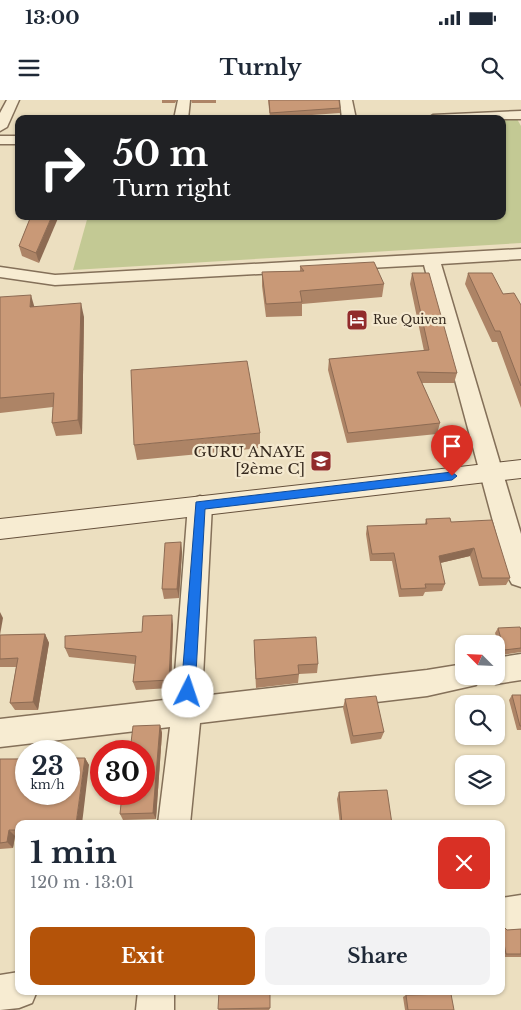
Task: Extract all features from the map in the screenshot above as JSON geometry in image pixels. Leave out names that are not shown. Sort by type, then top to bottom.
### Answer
[{"type":"street","points":[[0,127],[13,100]]},
{"type":"street","points":[[182,115],[184,100]]},
{"type":"street","points":[[346,100],[349,115]]},
{"type":"street","points":[[506,116],[521,115]]},
{"type":"street","points":[[0,140],[15,140]]},
{"type":"street","points":[[0,272],[55,280],[521,254]]},
{"type":"street","points":[[431,259],[521,578]]},
{"type":"street","points":[[0,528],[521,469]]},
{"type":"street","points":[[174,820],[187,711],[200,505]]},
{"type":"street","points":[[505,670],[521,667]]},
{"type":"street","points":[[0,732],[455,677]]},
{"type":"street","points":[[505,915],[521,912]]},
{"type":"street","points":[[0,993],[15,991]]},
{"type":"street","points":[[155,1010],[156,995]]},
{"type":"green space","points":[[517,119],[521,126],[521,243],[73,270],[87,220],[506,220],[506,120]]},
{"type":"building","points":[[269,100],[339,100],[340,108],[270,113]]},
{"type":"building","points":[[29,220],[50,220],[36,253],[19,246]]},
{"type":"building","points":[[374,262],[384,284],[300,291],[302,302],[266,304],[262,272],[304,271],[300,266]]},
{"type":"building","points":[[412,273],[429,273],[457,373],[417,372],[440,423],[348,433],[329,359],[429,350]]},
{"type":"building","points":[[468,273],[492,273],[503,294],[514,293],[521,305],[521,386],[500,331],[495,331]]},
{"type":"building","points":[[31,295],[30,307],[81,303],[78,420],[52,423],[54,393],[0,398],[0,297]]},
{"type":"building","points":[[247,361],[260,433],[134,445],[131,370]]},
{"type":"building","points":[[450,518],[451,522],[492,520],[510,578],[482,578],[474,548],[439,556],[445,584],[425,584],[426,588],[401,589],[394,553],[372,554],[367,526],[427,524],[426,519]]},
{"type":"building","points":[[181,542],[177,589],[162,589],[165,543]]},
{"type":"building","points":[[172,615],[169,680],[133,682],[136,656],[65,648],[65,636],[142,632],[143,616]]},
{"type":"building","points":[[520,627],[521,648],[505,650],[505,635],[500,635],[498,628]]},
{"type":"building","points":[[45,634],[33,702],[10,703],[18,658],[0,659],[0,635]]},
{"type":"building","points":[[316,637],[318,664],[298,665],[299,674],[256,679],[254,640]]},
{"type":"building","points":[[512,695],[521,695],[521,726],[520,726]]},
{"type":"building","points":[[376,696],[384,732],[353,736],[345,699]]},
{"type":"building","points":[[160,725],[155,788],[155,740],[131,740],[133,726]]},
{"type":"building","points":[[80,758],[85,758],[80,795]]},
{"type":"building","points":[[0,759],[15,759],[15,805],[79,805],[77,820],[15,820],[15,830],[9,830],[7,842],[0,843]]},
{"type":"building","points":[[387,790],[391,820],[342,820],[339,792]]},
{"type":"building","points":[[121,805],[154,805],[153,813],[120,814]]},
{"type":"building","points":[[505,928],[507,930],[521,929],[521,954],[506,954]]},
{"type":"building","points":[[219,995],[270,995],[270,1008],[218,1009]]},
{"type":"building","points":[[406,995],[451,995],[454,1010],[408,1010]]},
{"type":"place","name":"Rue Quiven","points":[[357,320]]},
{"type":"place","name":"GURU ANAYE [2ème C]","points":[[321,461]]},
{"type":"route","points":[[188,692],[200,505],[452,476]]}]
